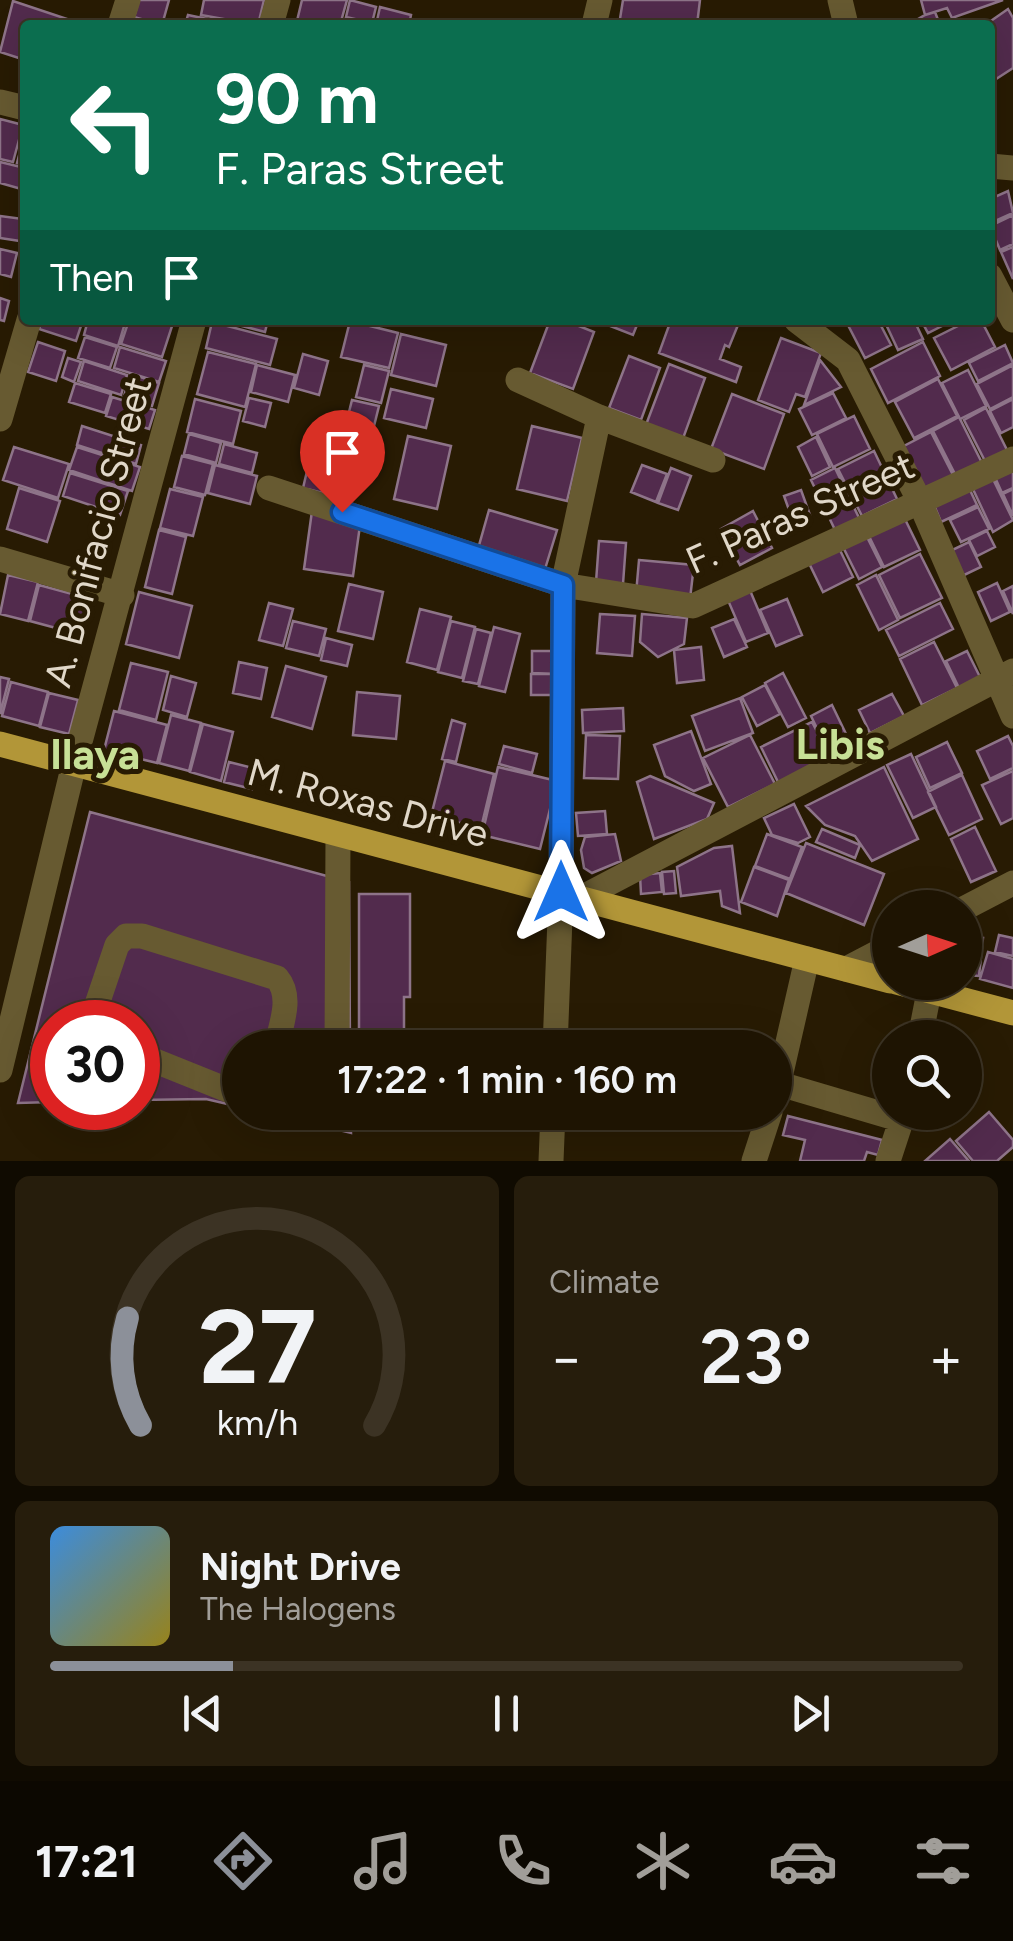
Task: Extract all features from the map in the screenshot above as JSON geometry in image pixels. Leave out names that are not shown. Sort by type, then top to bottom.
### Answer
[{"type":"main road","name":"M. Roxas Drive","points":[[0,744],[872,976]]},
{"type":"main road","name":"M. Roxas Drive","points":[[961,1000],[1013,1013]]},
{"type":"street","points":[[995,286],[1013,320]]},
{"type":"street","points":[[0,419],[28,325]]},
{"type":"street","name":"A. Bonifacio Street","points":[[0,1070],[74,764],[193,325]]},
{"type":"street","points":[[805,325],[848,360],[1005,674],[1013,716]]},
{"type":"street","points":[[518,380],[712,460]]},
{"type":"street","points":[[557,1030],[570,895],[563,585],[600,417]]},
{"type":"street","name":"F. Paras Street","points":[[268,488],[563,585],[693,606],[1013,459]]},
{"type":"street","points":[[0,559],[122,595]]},
{"type":"street","points":[[570,895],[1005,674]]},
{"type":"street","points":[[337,1030],[338,834]]},
{"type":"street","points":[[982,899],[1013,883]]},
{"type":"street","points":[[98,1000],[117,945],[126,936],[142,936],[277,978],[285,988],[280,1030]]},
{"type":"street","points":[[846,969],[872,955]]},
{"type":"street","points":[[792,1030],[808,959]]},
{"type":"street","points":[[160,1063],[222,1088]]},
{"type":"street","points":[[792,1095],[872,1110]]},
{"type":"street","points":[[551,1161],[552,1130]]},
{"type":"street","points":[[754,1161],[764,1130]]},
{"type":"street","points":[[888,1161],[898,1130]]},
{"type":"building","points":[[139,0],[169,0],[163,20],[134,17]]},
{"type":"building","points":[[204,0],[264,0],[259,20],[201,15]]},
{"type":"building","points":[[302,0],[347,0],[341,20],[297,20]]},
{"type":"building","points":[[350,0],[376,7],[373,20],[346,17]]},
{"type":"building","points":[[623,0],[700,0],[698,20],[620,20]]},
{"type":"building","points":[[921,0],[1003,0],[952,18],[947,8],[925,15]]},
{"type":"building","points":[[13,1],[70,20],[20,20],[20,58],[0,52]]},
{"type":"building","points":[[380,7],[411,15],[410,20],[377,20]]},
{"type":"building","points":[[1008,9],[1013,18],[1013,68],[995,80],[995,20]]},
{"type":"building","points":[[935,12],[938,20],[916,20]]},
{"type":"building","points":[[188,15],[212,20],[186,20]]},
{"type":"building","points":[[0,119],[20,124],[13,162],[0,159]]},
{"type":"building","points":[[0,162],[20,167],[20,189],[0,183]]},
{"type":"building","points":[[1008,191],[1013,213],[995,221],[995,197]]},
{"type":"building","points":[[1013,215],[1013,244],[1000,250],[995,224]]},
{"type":"building","points":[[0,216],[20,219],[20,241],[0,238]]},
{"type":"building","points":[[1013,247],[1013,279],[1001,252]]},
{"type":"building","points":[[0,249],[17,253],[11,277],[0,274]]},
{"type":"building","points":[[0,298],[9,301],[4,321],[0,320]]},
{"type":"building","points":[[40,325],[81,325],[76,341],[39,329]]},
{"type":"building","points":[[87,325],[124,325],[118,346],[84,335]]},
{"type":"building","points":[[127,325],[172,325],[162,357],[121,344]]},
{"type":"building","points":[[211,325],[277,339],[270,365],[206,348]]},
{"type":"building","points":[[238,325],[267,325],[265,332]]},
{"type":"building","points":[[349,325],[398,333],[389,368],[341,357]]},
{"type":"building","points":[[548,325],[576,325],[594,332],[573,389],[530,373]]},
{"type":"building","points":[[608,325],[637,325],[633,335]]},
{"type":"building","points":[[669,325],[738,325],[720,359],[741,367],[736,382],[659,353]]},
{"type":"building","points":[[881,325],[891,345],[865,358],[849,327]]},
{"type":"building","points":[[886,325],[916,325],[923,339],[898,350]]},
{"type":"building","points":[[924,325],[944,325],[928,333]]},
{"type":"building","points":[[960,325],[984,325],[995,347],[951,370],[934,338]]},
{"type":"building","points":[[401,334],[446,345],[436,386],[391,375]]},
{"type":"building","points":[[85,337],[117,347],[110,368],[78,358]]},
{"type":"building","points":[[781,338],[821,353],[805,397],[796,394],[789,412],[758,400]]},
{"type":"building","points":[[38,342],[65,351],[56,381],[28,372]]},
{"type":"building","points":[[923,342],[940,376],[888,403],[871,369]]},
{"type":"building","points":[[1005,345],[1013,363],[978,381],[969,363]]},
{"type":"building","points":[[120,347],[166,361],[159,382],[114,368]]},
{"type":"building","points":[[208,352],[256,364],[245,407],[197,394]]},
{"type":"building","points":[[303,354],[328,361],[319,395],[294,388]]},
{"type":"building","points":[[629,356],[660,368],[641,420],[609,408]]},
{"type":"building","points":[[68,358],[81,362],[74,382],[62,377]]},
{"type":"building","points":[[820,360],[841,387],[804,405]]},
{"type":"building","points":[[84,361],[127,375],[121,395],[78,381]]},
{"type":"building","points":[[669,364],[705,378],[681,444],[644,430]]},
{"type":"building","points":[[257,365],[295,375],[288,402],[251,392]]},
{"type":"building","points":[[364,365],[389,371],[381,403],[356,397]]},
{"type":"building","points":[[1013,365],[1013,397],[990,409],[977,384]]},
{"type":"building","points":[[968,370],[986,406],[960,419],[942,383]]},
{"type":"building","points":[[131,374],[159,383],[152,406],[124,396]]},
{"type":"building","points":[[938,379],[957,416],[914,438],[895,402]]},
{"type":"building","points":[[75,383],[111,394],[105,413],[69,402]]},
{"type":"building","points":[[391,389],[433,399],[426,428],[384,418]]},
{"type":"building","points":[[833,393],[846,418],[812,435],[799,409]]},
{"type":"building","points":[[732,394],[784,414],[764,469],[711,449]]},
{"type":"building","points":[[112,397],[155,410],[149,429],[106,416]]},
{"type":"building","points":[[249,398],[271,403],[265,427],[243,421]]},
{"type":"building","points":[[195,399],[241,411],[233,444],[187,432]]},
{"type":"building","points":[[1013,399],[1013,427],[1001,433],[990,411]]},
{"type":"building","points":[[352,400],[379,406],[372,434],[345,428]]},
{"type":"building","points":[[986,408],[1007,450],[985,461],[964,420]]},
{"type":"building","points":[[854,416],[870,449],[833,467],[817,434]]},
{"type":"building","points":[[959,417],[982,463],[956,476],[933,431]]},
{"type":"building","points":[[82,426],[141,445],[136,464],[77,445]]},
{"type":"building","points":[[532,426],[582,438],[567,501],[517,489]]},
{"type":"building","points":[[317,429],[361,440],[347,499],[303,488]]},
{"type":"building","points":[[931,432],[954,477],[923,492],[900,448]]},
{"type":"building","points":[[189,434],[221,443],[216,463],[184,454]]},
{"type":"building","points":[[408,436],[451,446],[437,509],[394,499]]},
{"type":"building","points":[[816,437],[830,467],[812,476],[798,447]]},
{"type":"building","points":[[224,444],[257,453],[252,473],[219,464]]},
{"type":"building","points":[[14,447],[69,464],[58,498],[3,480]]},
{"type":"building","points":[[77,447],[140,467],[132,491],[69,470]]},
{"type":"building","points":[[874,451],[897,499],[862,516],[838,469]]},
{"type":"building","points":[[182,456],[213,464],[205,495],[174,487]]},
{"type":"building","points":[[1013,464],[1013,488],[1002,493],[993,473]]},
{"type":"building","points":[[215,465],[257,476],[250,504],[208,493]]},
{"type":"building","points":[[642,465],[667,474],[656,502],[631,492]]},
{"type":"building","points":[[671,468],[691,476],[678,510],[658,503]]},
{"type":"building","points":[[835,468],[861,522],[837,534],[811,480]]},
{"type":"building","points":[[70,473],[128,491],[120,515],[63,496]]},
{"type":"building","points":[[992,477],[1013,520],[993,532],[972,487]]},
{"type":"building","points":[[19,488],[60,501],[47,542],[7,529]]},
{"type":"building","points":[[969,488],[977,505],[941,522],[934,505]]},
{"type":"building","points":[[170,489],[203,497],[193,536],[160,528]]},
{"type":"building","points":[[1013,489],[1013,516],[1003,494]]},
{"type":"building","points":[[801,490],[810,515],[793,521],[784,496]]},
{"type":"building","points":[[978,507],[989,529],[961,542],[950,520]]},
{"type":"building","points":[[489,510],[557,530],[545,569],[478,549]]},
{"type":"building","points":[[312,511],[361,518],[353,576],[304,569]]},
{"type":"building","points":[[753,511],[772,548],[740,565],[721,529]]},
{"type":"building","points":[[902,513],[920,550],[884,567],[866,530]]},
{"type":"building","points":[[159,530],[186,537],[172,594],[145,587]]},
{"type":"building","points":[[864,531],[882,567],[859,579],[841,543]]},
{"type":"building","points":[[987,531],[995,547],[977,556],[969,540]]},
{"type":"building","points":[[599,541],[626,543],[623,584],[596,582]]},
{"type":"building","points":[[969,542],[981,567],[962,576],[950,551]]},
{"type":"building","points":[[837,544],[853,577],[823,592],[807,559]]},
{"type":"building","points":[[920,554],[942,598],[900,618],[879,575]]},
{"type":"building","points":[[639,560],[694,565],[690,599],[636,594]]},
{"type":"building","points":[[8,575],[38,582],[28,621],[0,614]]},
{"type":"building","points":[[876,575],[898,620],[879,630],[857,585]]},
{"type":"building","points":[[997,583],[1010,612],[991,621],[978,592]]},
{"type":"building","points":[[349,584],[383,592],[373,639],[338,631]]},
{"type":"building","points":[[39,585],[76,595],[67,631],[30,621]]},
{"type":"building","points":[[1013,586],[1013,614],[1003,591]]},
{"type":"building","points":[[749,588],[768,633],[746,642],[727,598]]},
{"type":"building","points":[[139,592],[192,606],[179,658],[126,644]]},
{"type":"building","points":[[79,594],[92,597],[83,633],[70,629]]},
{"type":"building","points":[[787,599],[802,635],[776,646],[760,610]]},
{"type":"building","points":[[269,603],[293,609],[283,646],[259,640]]},
{"type":"building","points":[[940,603],[953,629],[899,656],[886,630]]},
{"type":"building","points":[[420,609],[451,617],[437,670],[407,662]]},
{"type":"building","points":[[600,614],[635,616],[632,656],[597,653]]},
{"type":"building","points":[[642,614],[687,618],[684,644],[658,657],[640,642]]},
{"type":"building","points":[[734,619],[747,647],[724,657],[712,628]]},
{"type":"building","points":[[293,621],[326,629],[319,656],[286,648]]},
{"type":"building","points":[[451,621],[475,627],[462,678],[438,672]]},
{"type":"building","points":[[494,627],[520,634],[505,692],[479,686]]},
{"type":"building","points":[[476,629],[491,633],[478,684],[463,681]]},
{"type":"building","points":[[326,638],[352,645],[347,666],[321,660]]},
{"type":"building","points":[[934,642],[957,688],[922,705],[900,659]]},
{"type":"building","points":[[701,647],[704,680],[677,683],[674,650]]},
{"type":"building","points":[[532,651],[558,651],[558,674],[532,673]]},
{"type":"building","points":[[967,651],[980,677],[959,688],[946,661]]},
{"type":"building","points":[[239,662],[267,668],[261,699],[233,693]]},
{"type":"building","points":[[131,663],[168,672],[156,720],[119,710]]},
{"type":"building","points":[[286,666],[326,677],[312,729],[272,717]]},
{"type":"building","points":[[783,673],[806,718],[788,727],[765,683]]},
{"type":"building","points":[[531,674],[552,674],[552,695],[531,695]]},
{"type":"building","points":[[171,676],[196,683],[187,717],[163,710]]},
{"type":"building","points":[[0,677],[9,679],[0,714]]},
{"type":"building","points":[[11,682],[48,692],[39,726],[2,716]]},
{"type":"building","points":[[765,685],[780,714],[757,726],[742,697]]},
{"type":"building","points":[[357,692],[400,696],[396,739],[353,735]]},
{"type":"building","points":[[49,693],[78,700],[69,734],[40,727]]},
{"type":"building","points":[[892,694],[904,716],[870,733],[859,710]]},
{"type":"building","points":[[740,698],[753,733],[705,751],[692,716]]},
{"type":"building","points":[[832,705],[847,736],[826,747],[811,716]]},
{"type":"building","points":[[623,708],[624,731],[583,733],[582,710]]},
{"type":"building","points":[[114,711],[167,725],[157,763],[104,750]]},
{"type":"building","points":[[171,715],[201,723],[189,771],[159,763]]},
{"type":"building","points":[[452,720],[465,724],[456,762],[442,759]]},
{"type":"building","points":[[812,722],[831,758],[779,784],[761,747]]},
{"type":"building","points":[[203,724],[233,732],[221,781],[190,772]]},
{"type":"building","points":[[691,731],[711,784],[694,791],[665,776],[654,745]]},
{"type":"building","points":[[586,735],[620,736],[618,779],[584,778]]},
{"type":"building","points":[[750,735],[775,784],[728,807],[703,758]]},
{"type":"building","points":[[1008,736],[1013,746],[1013,768],[990,779],[977,751]]},
{"type":"building","points":[[947,742],[962,773],[930,788],[916,757]]},
{"type":"building","points":[[504,746],[537,754],[532,773],[499,764]]},
{"type":"building","points":[[911,754],[936,807],[913,818],[887,765]]},
{"type":"building","points":[[445,761],[494,774],[481,828],[431,816]]},
{"type":"building","points":[[229,762],[257,769],[252,789],[224,782]]},
{"type":"building","points":[[498,767],[557,781],[540,849],[482,835]]},
{"type":"building","points":[[884,767],[918,839],[872,861],[855,836],[825,825],[806,806]]},
{"type":"building","points":[[1013,771],[1013,818],[1001,824],[982,785]]},
{"type":"building","points":[[962,775],[982,819],[949,835],[928,792]]},
{"type":"building","points":[[650,776],[714,803],[707,819],[654,839],[637,782]]},
{"type":"building","points":[[794,804],[810,837],[798,843],[772,835],[764,818]]},
{"type":"building","points":[[605,811],[607,834],[578,836],[576,813]]},
{"type":"building","points":[[90,812],[349,882],[350,1030],[222,1030],[222,1103],[160,1100],[160,1000],[43,1000]]},
{"type":"building","points":[[975,827],[996,871],[971,882],[951,839]]},
{"type":"building","points":[[822,829],[860,845],[855,858],[816,842]]},
{"type":"building","points":[[615,834],[621,861],[592,873],[584,868],[581,850],[585,837]]},
{"type":"building","points":[[767,834],[802,847],[790,879],[755,866]]},
{"type":"building","points":[[806,843],[884,874],[878,890],[872,890],[872,905],[864,925],[786,893]]},
{"type":"building","points":[[732,846],[740,913],[722,906],[720,891],[681,896],[677,867],[714,848]]},
{"type":"building","points":[[754,867],[789,880],[777,916],[741,902]]},
{"type":"building","points":[[674,871],[676,893],[664,894],[662,872]]},
{"type":"building","points":[[660,873],[662,892],[641,894],[640,875]]},
{"type":"building","points":[[359,894],[410,894],[410,997],[404,997],[404,1030],[359,1030]]},
{"type":"building","points":[[999,935],[1013,938],[1013,956],[995,952]]},
{"type":"building","points":[[988,952],[1013,959],[1013,988],[982,980]]},
{"type":"building","points":[[30,1054],[30,1103],[18,1103]]},
{"type":"building","points":[[989,1112],[1013,1140],[1013,1147],[997,1161],[973,1161],[956,1141],[969,1130],[982,1130],[982,1118]]},
{"type":"building","points":[[792,1117],[882,1140],[878,1155],[867,1152],[864,1161],[800,1161],[805,1140],[783,1135],[784,1130],[792,1130]]},
{"type":"building","points":[[950,1139],[969,1161],[925,1161]]},
{"type":"district","name":"Libis","points":[[840,744]]},
{"type":"district","name":"Ilaya","points":[[95,754]]},
{"type":"route","points":[[342,512],[563,585],[561,892]]}]
